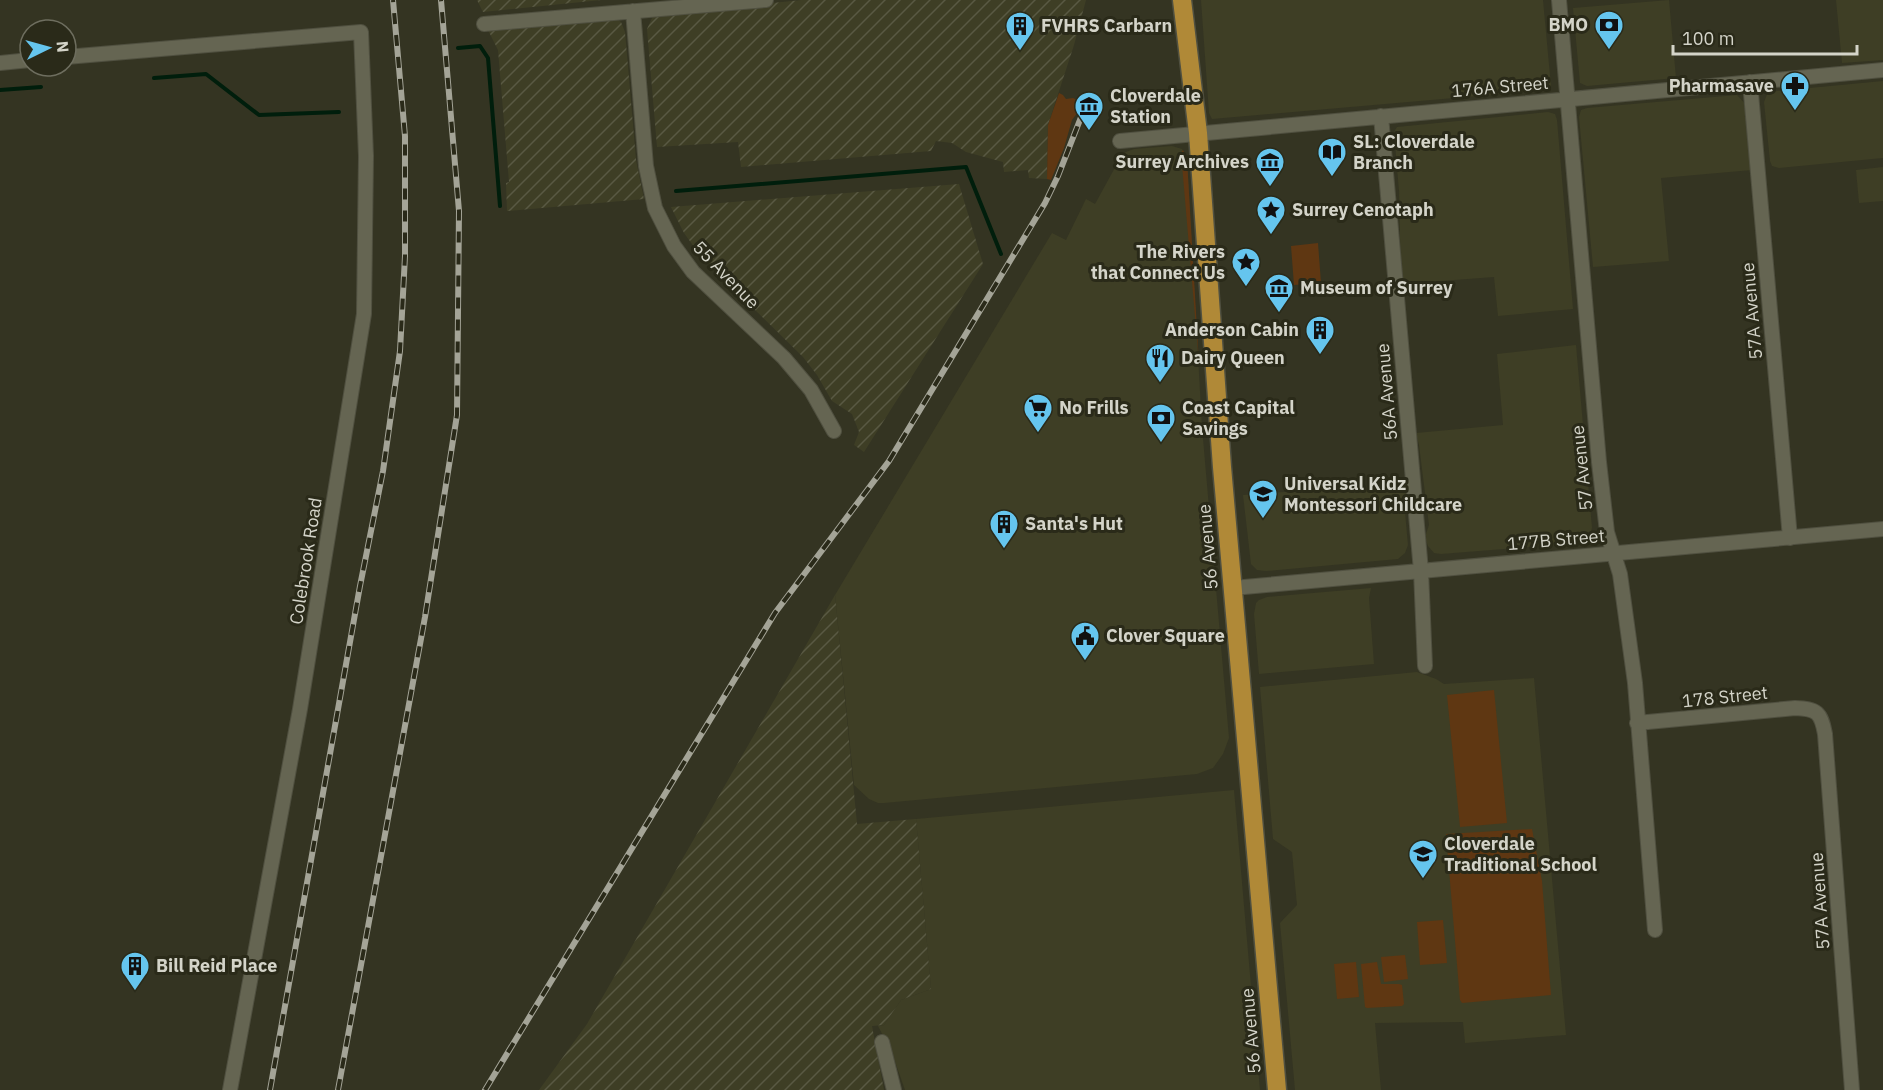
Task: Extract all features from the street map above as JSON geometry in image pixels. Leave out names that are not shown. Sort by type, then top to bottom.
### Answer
[{"type":"highway","name":"56 Avenue","points":[[1182,0],[1198,133],[1233,588],[1277,1090]]},
{"type":"street","points":[[484,24],[766,0]]},
{"type":"street","name":"57 Avenue","points":[[1559,0],[1599,462],[1607,532],[1622,585],[1635,683],[1655,930]]},
{"type":"street","name":"55 Avenue","points":[[633,11],[646,166],[655,208],[674,246],[693,272],[784,358],[811,390],[834,431]]},
{"type":"street","name":"Colebrook Road","points":[[78,56],[361,32],[366,156],[364,314],[300,709],[230,1090]]},
{"type":"street","points":[[0,63],[18,61]]},
{"type":"street","name":"176A Street","points":[[1120,141],[1883,70]]},
{"type":"street","name":"57A Avenue","points":[[1750,82],[1790,538]]},
{"type":"street","name":"56A Avenue","points":[[1381,116],[1421,571],[1425,666]]},
{"type":"street","name":"177B Street","points":[[1233,588],[1883,529]]},
{"type":"street","name":"178 Street","points":[[1637,723],[1795,708],[1817,712]]},
{"type":"street","name":"57A Avenue","points":[[1817,712],[1823,722],[1825,734],[1852,1090]]},
{"type":"street","points":[[882,1042],[894,1090]]},
{"type":"shaded area","points":[[477,0],[601,0],[483,12]]},
{"type":"shaded area","points":[[802,0],[1086,0],[1048,125],[1047,179],[1029,178],[1028,170],[1004,172],[1003,162],[966,152],[952,143],[936,141],[931,151],[741,167],[738,142],[657,147],[647,29],[652,18],[659,14]]},
{"type":"shaded area","points":[[1201,0],[1543,0],[1551,86],[1546,90],[1212,119],[1209,113]]},
{"type":"shaded area","points":[[1669,0],[1676,78],[1587,86],[1580,83],[1573,8]]},
{"type":"shaded area","points":[[1836,0],[1883,0],[1883,60],[1842,63]]},
{"type":"shaded area","points":[[616,19],[621,22],[625,32],[636,160],[644,199],[507,211],[506,183],[509,182],[498,50],[487,28]]},
{"type":"shaded area","points":[[1883,81],[1883,158],[1779,168],[1772,166],[1764,102],[1768,92]]},
{"type":"shaded area","points":[[1059,93],[1066,99],[1073,98],[1082,102],[1072,120],[1051,180],[1047,179],[1048,125]]},
{"type":"shaded area","points":[[1737,95],[1746,105],[1752,170],[1661,178],[1669,261],[1593,267],[1579,117],[1581,110]]},
{"type":"shaded area","points":[[1548,112],[1555,114],[1557,120],[1573,309],[1498,316],[1494,277],[1401,284],[1399,191],[1394,132],[1397,127]]},
{"type":"shaded area","points":[[1172,146],[1182,149],[1187,159],[1202,427],[1229,738],[1223,754],[1213,768],[1197,774],[884,803],[869,799],[854,785],[835,595],[1052,233],[1066,240],[1086,199],[1095,204],[1123,153],[1134,149]]},
{"type":"shaded area","points":[[1183,150],[1187,159],[1199,363],[1181,153]]},
{"type":"shaded area","points":[[1883,167],[1883,201],[1859,203],[1856,170]]},
{"type":"shaded area","points":[[959,184],[983,264],[864,452],[854,445],[859,432],[852,414],[832,401],[803,357],[702,258],[684,233],[671,207]]},
{"type":"shaded area","points":[[1318,243],[1321,283],[1294,285],[1291,246]]},
{"type":"shaded area","points":[[1576,345],[1592,528],[1589,537],[1580,543],[1434,553],[1425,537],[1429,525],[1416,433],[1503,425],[1497,354]]},
{"type":"shaded area","points":[[1408,485],[1408,493],[1404,501],[1408,545],[1405,553],[1398,559],[1266,571],[1257,570],[1251,564],[1243,495]]},
{"type":"shaded area","points":[[1371,588],[1369,598],[1374,664],[1259,674],[1254,614],[1256,603],[1259,600],[1267,597]]},
{"type":"shaded area","points":[[835,595],[857,824],[916,819],[931,989],[901,1000],[884,1025],[872,1026],[884,1090],[539,1090],[587,1024]]},
{"type":"shaded area","name":"Cloverdale Traditional School","points":[[1417,672],[1444,684],[1534,678],[1566,1035],[1465,1043],[1463,1022],[1375,1023],[1381,1090],[1295,1090],[1280,923],[1297,905],[1292,852],[1273,839],[1260,687]]},
{"type":"shaded area","points":[[1494,690],[1507,823],[1460,827],[1447,695]]},
{"type":"shaded area","points":[[1234,790],[1260,1090],[905,1090],[892,1053],[878,1026],[884,1025],[901,1000],[931,989],[916,819]]},
{"type":"shaded area","points":[[1532,829],[1542,881],[1551,995],[1462,1003],[1446,834]]},
{"type":"shaded area","points":[[1443,920],[1447,963],[1420,965],[1417,922]]},
{"type":"shaded area","points":[[1405,955],[1408,979],[1384,982],[1381,957]]},
{"type":"shaded area","points":[[1356,962],[1359,997],[1337,999],[1334,964]]},
{"type":"shaded area","points":[[1377,962],[1381,984],[1402,985],[1404,1004],[1402,1006],[1365,1007],[1361,964]]},
{"type":"waterway","points":[[458,48],[480,46],[488,58],[500,206]]},
{"type":"waterway","points":[[154,78],[206,74],[259,115],[339,112]]},
{"type":"waterway","points":[[0,90],[41,87]]},
{"type":"waterway","points":[[676,191],[966,167],[1001,254]]},
{"type":"railway","points":[[270,1090],[360,586],[383,471],[400,351],[405,256],[405,136],[393,0]]},
{"type":"railway","points":[[338,1090],[425,617],[457,415],[459,211],[441,0]]},
{"type":"railway","points":[[485,1090],[775,613],[889,461],[1045,203],[1085,107]]},
{"type":"place","name":"BMO","points":[[1609,50]]},
{"type":"place","name":"FVHRS Carbarn","points":[[1020,52]]},
{"type":"place","name":"Pharmasave","points":[[1795,112]]},
{"type":"place","name":"Cloverdale Station","points":[[1089,132]]},
{"type":"place","name":"SL: Cloverdale Branch","points":[[1332,178]]},
{"type":"place","name":"Surrey Archives","points":[[1270,188]]},
{"type":"place","name":"Surrey Cenotaph","points":[[1271,236]]},
{"type":"place","name":"The Rivers that Connect Us","points":[[1246,288]]},
{"type":"place","name":"Museum of Surrey","points":[[1279,314]]},
{"type":"place","name":"Anderson Cabin","points":[[1320,356]]},
{"type":"place","name":"Dairy Queen","points":[[1160,384]]},
{"type":"place","name":"No Frills","points":[[1038,434]]},
{"type":"place","name":"Coast Capital Savings","points":[[1161,444]]},
{"type":"place","name":"Universal Kidz Montessori Childcare","points":[[1263,520]]},
{"type":"place","name":"Santa's Hut","points":[[1004,550]]},
{"type":"place","name":"Clover Square","points":[[1085,662]]},
{"type":"place","name":"Cloverdale Traditional School","points":[[1423,880]]},
{"type":"place","name":"Bill Reid Place","points":[[135,992]]}]
